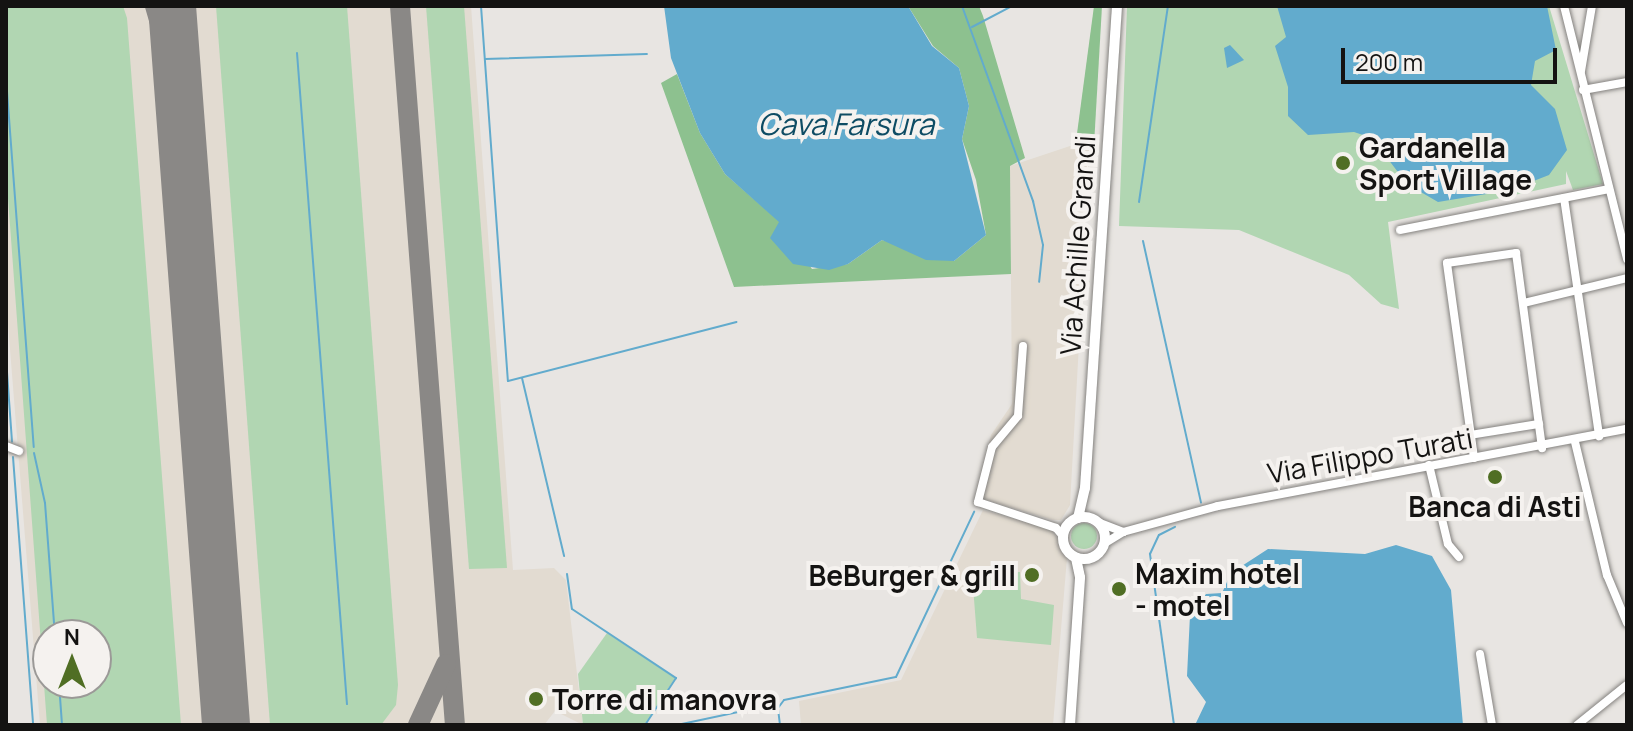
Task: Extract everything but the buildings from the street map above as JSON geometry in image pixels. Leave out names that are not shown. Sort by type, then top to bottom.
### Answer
[{"type":"main road","name":"Via Achille Grandi","points":[[1063,536],[1073,521],[1085,488],[1117,6]]},
{"type":"main road","name":"Via Achille Grandi","points":[[1085,488],[1105,543]]},
{"type":"main road","points":[[1073,521],[1096,521]]},
{"type":"main road","points":[[1063,536],[1066,549],[1076,558],[1080,577],[1070,725]]},
{"type":"main road","points":[[1080,577],[1088,559],[1105,543]]},
{"type":"main road","points":[[1076,558],[1088,559]]},
{"type":"street","points":[[1564,6],[1627,259]]},
{"type":"street","points":[[1581,80],[1591,7]]},
{"type":"street","points":[[1583,90],[1627,82]]},
{"type":"street","points":[[1400,230],[1609,189]]},
{"type":"street","points":[[1564,198],[1599,436]]},
{"type":"street","points":[[1474,458],[1447,263],[1516,253],[1542,448]]},
{"type":"street","points":[[1524,303],[1627,278]]},
{"type":"street","points":[[1023,346],[1018,416],[992,447],[978,502],[1050,525],[1063,536]]},
{"type":"street","points":[[1470,435],[1539,424]]},
{"type":"street","name":"Via Filippo Turati","points":[[1105,543],[1123,532],[1231,503],[1429,465],[1575,442],[1627,429]]},
{"type":"street","points":[[1575,442],[1607,575],[1627,623]]},
{"type":"street","points":[[6,446],[19,451]]},
{"type":"street","points":[[1429,465],[1448,544],[1459,557]]},
{"type":"street","points":[[1050,525],[1073,521]]},
{"type":"street","points":[[1096,521],[1123,532]]},
{"type":"street","points":[[1480,654],[1492,725]]},
{"type":"street","points":[[1577,725],[1627,685]]},
{"type":"shaded area","points":[[6,6],[471,6],[513,570],[554,568],[566,580],[583,725],[555,711],[544,725],[40,725],[38,699],[112,699],[112,619],[32,619],[32,625],[6,299]]},
{"type":"shaded area","points":[[1070,146],[1090,147],[1070,505],[1061,520],[1053,520],[983,499],[977,487],[991,435],[1012,404],[1010,166]]},
{"type":"shaded area","points":[[983,510],[1052,529],[1067,558],[1053,725],[801,725],[799,701],[901,680]]},
{"type":"green space","points":[[6,6],[123,6],[127,18],[181,725],[47,725],[45,699],[112,699],[112,619],[39,619],[6,171]]},
{"type":"green space","points":[[216,6],[347,6],[398,685],[396,705],[381,725],[270,725]]},
{"type":"green space","points":[[426,6],[464,6],[507,568],[469,569]]},
{"type":"green space","points":[[908,6],[979,6],[983,16],[1025,158],[1010,166],[1011,274],[734,287],[661,83],[677,74],[700,133],[725,174],[780,222],[812,269],[848,264],[882,240],[954,261],[986,235],[976,180],[962,139],[969,106],[959,68],[933,46]]},
{"type":"green space","points":[[1094,6],[1102,6],[1094,145],[1076,141]]},
{"type":"green space","name":"Gardanella Sport Village","points":[[1127,6],[1549,6],[1603,184],[1573,190],[1566,171],[1566,184],[1388,222],[1399,309],[1381,304],[1349,275],[1239,230],[1119,226]]},
{"type":"green space","points":[[1084,523],[1093,527],[1097,536],[1093,545],[1084,549],[1075,545],[1071,536],[1075,527]]},
{"type":"green space","points":[[1020,572],[1021,599],[1054,605],[1051,645],[977,638],[972,573]]},
{"type":"green space","points":[[607,633],[675,678],[644,725],[583,725],[578,674]]},
{"type":"water","name":"Cava Farsura","points":[[664,6],[908,6],[932,46],[959,68],[969,106],[962,139],[986,235],[954,261],[926,260],[882,240],[848,264],[829,270],[793,264],[770,238],[779,222],[725,174],[700,133],[671,58]]},
{"type":"water","points":[[1277,6],[1547,6],[1556,50],[1535,61],[1531,85],[1555,109],[1567,150],[1549,175],[1511,190],[1438,202],[1407,184],[1372,138],[1354,132],[1308,135],[1288,116],[1288,87],[1275,46],[1286,37]]},
{"type":"water","points":[[1230,45],[1244,60],[1227,68],[1224,48]]},
{"type":"water","points":[[1396,545],[1432,556],[1451,590],[1463,725],[1195,725],[1206,702],[1187,676],[1190,615],[1206,594],[1222,593],[1231,573],[1268,549],[1365,554]]},
{"type":"waterway","points":[[481,6],[508,381],[736,322]]},
{"type":"waterway","points":[[962,6],[1033,201],[1043,245],[1039,282]]},
{"type":"waterway","points":[[972,27],[1012,6]]},
{"type":"waterway","points":[[1139,202],[1168,6]]},
{"type":"waterway","points":[[297,53],[347,704]]},
{"type":"waterway","points":[[485,59],[647,54]]},
{"type":"waterway","points":[[6,78],[34,447]]},
{"type":"waterway","points":[[1143,241],[1201,503]]},
{"type":"waterway","points":[[6,358],[12,442]]},
{"type":"waterway","points":[[522,378],[564,556]]},
{"type":"waterway","points":[[34,453],[45,503],[54,619]]},
{"type":"waterway","points":[[13,457],[33,725]]},
{"type":"waterway","points":[[780,725],[778,708],[784,700],[896,677],[974,512]]},
{"type":"waterway","points":[[1174,725],[1150,554],[1159,535],[1175,527]]},
{"type":"waterway","points":[[567,574],[572,609],[676,678],[645,725]]},
{"type":"waterway","points":[[60,699],[62,725]]},
{"type":"waterway","points":[[677,725],[771,705]]},
{"type":"taxiway","points":[[155,6],[178,85]]},
{"type":"taxiway","points":[[400,6],[455,725]]},
{"type":"taxiway","points":[[418,725],[446,664]]},
{"type":"runway","points":[[172,6],[226,725]]},
{"type":"place","name":"Gardanella Sport Village","points":[[1343,163]]},
{"type":"place","name":"Banca di Asti","points":[[1495,477]]},
{"type":"place","name":"BeBurger & grill","points":[[1032,575]]},
{"type":"place","name":"Maxim hotel - motel","points":[[1119,589]]},
{"type":"place","name":"Torre di manovra","points":[[536,699]]}]
